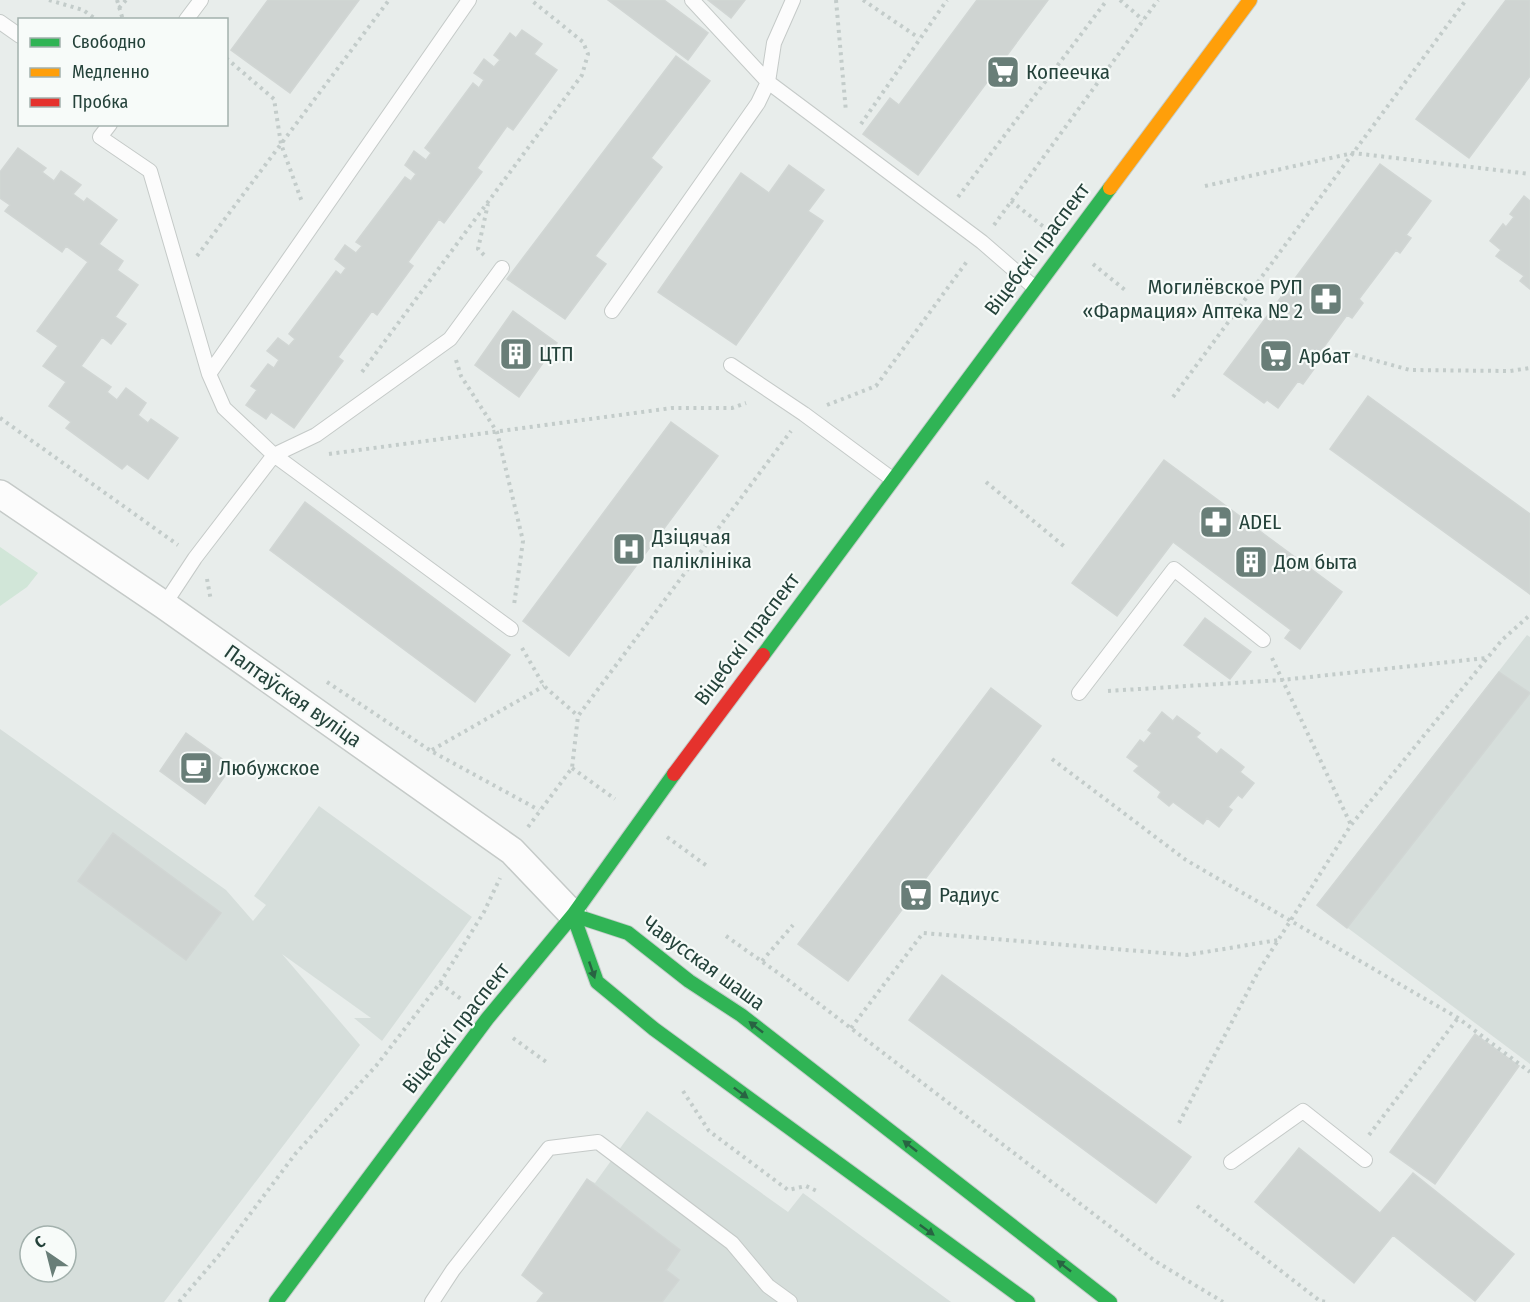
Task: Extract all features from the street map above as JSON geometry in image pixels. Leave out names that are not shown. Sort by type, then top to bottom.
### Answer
[{"type":"main road","name":"Віцебскі праспект","points":[[276,1302],[488,1019],[573,915],[641,818],[1250,0]]},
{"type":"main road","points":[[573,915],[597,982],[654,1029],[1028,1302]]},
{"type":"main road","name":"Чавусская шаша","points":[[573,915],[628,933],[689,981],[741,1015],[1110,1302]]},
{"type":"street","name":"Палтаўская вуліца","points":[[0,494],[164,605],[512,851],[573,915]]},
{"type":"lane","points":[[188,18],[201,0]]},
{"type":"lane","points":[[208,374],[469,0]]},
{"type":"lane","points":[[692,0],[768,82],[982,242],[1035,288]]},
{"type":"lane","points":[[612,311],[758,103],[768,82],[774,43],[793,0]]},
{"type":"lane","points":[[0,22],[18,35]]},
{"type":"lane","points":[[108,126],[100,137],[150,171],[208,374],[224,408],[274,455],[511,630]]},
{"type":"lane","points":[[164,605],[195,558],[274,455],[316,435],[450,339],[502,268]]},
{"type":"lane","points":[[731,365],[804,414],[892,479]]},
{"type":"lane","points":[[1079,693],[1174,569],[1263,640]]},
{"type":"lane","points":[[1231,1162],[1303,1111],[1360,1156]]},
{"type":"lane","points":[[432,1302],[453,1270],[549,1148],[598,1142],[732,1243],[768,1286],[790,1302]]},
{"type":"path","points":[[49,0],[83,10],[94,18]]},
{"type":"path","points":[[117,0],[122,18]]},
{"type":"path","points":[[120,8],[126,0]]},
{"type":"path","points":[[181,278],[389,0]]},
{"type":"path","points":[[357,379],[582,75],[588,54],[584,42],[531,0]]},
{"type":"path","points":[[836,0],[849,142]]},
{"type":"path","points":[[863,0],[919,38]]},
{"type":"path","points":[[849,142],[947,0]]},
{"type":"path","points":[[945,214],[1107,0]]},
{"type":"path","points":[[1120,0],[1143,20]]},
{"type":"path","points":[[179,1302],[220,1254],[296,1153],[376,1066],[440,983],[484,912],[512,851],[539,810],[572,768],[578,716],[804,414],[876,386],[1158,0]]},
{"type":"path","points":[[1173,397],[1466,0]]},
{"type":"path","points":[[228,60],[274,99],[281,144],[312,227]]},
{"type":"path","points":[[1204,186],[1353,153],[1530,174]]},
{"type":"path","points":[[489,201],[478,249],[502,268]]},
{"type":"path","points":[[450,339],[461,376],[497,432],[523,541],[511,630],[544,686],[578,716]]},
{"type":"path","points":[[1355,355],[1410,370],[1510,371],[1530,368]]},
{"type":"path","points":[[325,454],[672,408],[732,408],[774,394]]},
{"type":"path","points":[[0,418],[195,558],[207,576],[211,604]]},
{"type":"path","points":[[986,482],[1065,547]]},
{"type":"path","points":[[1179,1123],[1258,972],[1351,825],[1502,640],[1530,615]]},
{"type":"path","points":[[1263,640],[1351,825]]},
{"type":"path","points":[[1079,693],[1282,680],[1487,658]]},
{"type":"path","points":[[326,680],[431,751],[539,810]]},
{"type":"path","points":[[431,751],[544,686]]},
{"type":"path","points":[[1053,759],[1186,860],[1458,1018],[1530,1072]]},
{"type":"path","points":[[762,962],[793,925]]},
{"type":"path","points":[[851,1028],[923,933],[1187,955],[1279,940]]},
{"type":"path","points":[[726,936],[851,1028],[1155,1261],[1223,1302]]},
{"type":"path","points":[[1360,1156],[1458,1018]]},
{"type":"path","points":[[675,1084],[683,1092],[708,1131],[788,1190],[806,1186],[824,1194]]},
{"type":"path","points":[[1197,1206],[1320,1300],[1326,1302]]},
{"type":"shaded area","points":[[1527,635],[1530,637],[1530,1064],[1317,905]]},
{"type":"shaded area","points":[[0,729],[226,890],[253,921],[266,905],[254,896],[319,806],[472,917],[382,1041],[354,1018],[371,1018],[282,954],[360,1045],[164,1302],[0,1302]]},
{"type":"shaded area","points":[[647,1111],[788,1212],[803,1193],[951,1302],[537,1302],[544,1293],[522,1275],[587,1179],[595,1183]]},
{"type":"green space","points":[[0,547],[38,573],[27,587],[0,606]]},
{"type":"building","points":[[268,0],[359,0],[290,93],[231,50]]},
{"type":"building","points":[[608,0],[664,0],[708,33],[688,60]]},
{"type":"building","points":[[708,0],[745,0],[731,18]]},
{"type":"building","points":[[977,0],[1048,0],[918,175],[863,134],[890,98],[899,105]]},
{"type":"building","points":[[1506,0],[1530,0],[1530,76],[1469,158],[1416,119]]},
{"type":"building","points":[[522,30],[542,44],[534,54],[557,70],[513,130],[507,126],[477,168],[482,172],[444,223],[439,219],[408,262],[413,266],[377,315],[372,311],[338,357],[343,361],[294,428],[271,412],[266,419],[246,405],[257,390],[251,386],[268,364],[274,368],[279,360],[267,351],[278,338],[289,346],[295,339],[289,334],[336,271],[341,275],[346,268],[335,259],[345,245],[356,253],[362,246],[356,242],[405,177],[411,181],[416,174],[405,165],[414,151],[426,160],[431,153],[425,148],[473,83],[479,88],[484,80],[474,73],[484,59],[494,67],[500,60],[494,55],[510,33],[516,38]]},
{"type":"building","points":[[676,56],[710,81],[651,158],[662,167],[595,256],[606,264],[565,319],[507,279]]},
{"type":"building","points":[[18,148],[46,168],[42,172],[54,181],[61,171],[81,185],[73,194],[84,202],[87,198],[117,220],[99,244],[123,261],[117,270],[138,285],[115,317],[126,324],[111,344],[102,337],[81,366],[111,387],[107,392],[117,400],[126,388],[146,403],[138,415],[148,423],[151,419],[178,438],[148,479],[127,464],[122,469],[66,428],[71,422],[49,406],[66,382],[43,366],[58,346],[37,331],[88,262],[66,246],[62,252],[5,211],[10,205],[0,198],[0,172]]},
{"type":"building","points":[[1380,164],[1431,201],[1406,235],[1411,238],[1400,253],[1396,250],[1359,299],[1363,303],[1352,318],[1347,315],[1310,366],[1314,369],[1303,384],[1298,381],[1278,408],[1267,400],[1264,403],[1224,374]]},
{"type":"building","points":[[789,165],[824,190],[808,211],[823,221],[736,345],[658,292],[741,173],[769,193]]},
{"type":"building","points":[[1524,196],[1530,201],[1530,289],[1520,281],[1524,276],[1496,256],[1501,250],[1490,241],[1503,224],[1506,227],[1514,217],[1510,214]]},
{"type":"building","name":"ЦТП","points":[[513,311],[557,343],[519,397],[475,365]]},
{"type":"building","points":[[1368,396],[1530,514],[1530,594],[1330,449]]},
{"type":"building","points":[[671,422],[718,456],[569,656],[523,621]]},
{"type":"building","name":"Дом быта","points":[[1164,460],[1342,592],[1300,649],[1285,638],[1291,630],[1173,542],[1117,616],[1072,583]]},
{"type":"building","points":[[305,502],[510,655],[475,702],[270,550]]},
{"type":"building","points":[[1205,618],[1251,652],[1230,679],[1184,645]]},
{"type":"building","points":[[1499,672],[1530,693],[1347,928],[1317,905]]},
{"type":"building","points":[[991,688],[1041,726],[848,981],[798,944]]},
{"type":"building","points":[[1162,712],[1173,721],[1177,716],[1200,733],[1196,737],[1217,754],[1221,749],[1244,767],[1240,772],[1254,783],[1242,798],[1238,795],[1228,807],[1232,810],[1219,827],[1207,818],[1203,824],[1173,802],[1169,806],[1158,797],[1161,792],[1134,771],[1139,766],[1127,757],[1140,740],[1144,743],[1152,733],[1148,730]]},
{"type":"building","name":"Любужское","points":[[186,733],[232,766],[205,804],[160,771]]},
{"type":"building","points":[[113,833],[221,913],[186,960],[78,881]]},
{"type":"building","points":[[942,975],[1191,1157],[1156,1203],[909,1020]]},
{"type":"building","points":[[1475,1034],[1519,1066],[1435,1184],[1390,1152]]},
{"type":"building","points":[[1299,1148],[1380,1213],[1413,1173],[1514,1254],[1475,1301],[1393,1235],[1354,1283],[1255,1202]]},
{"type":"building","points":[[587,1179],[680,1250],[666,1270],[679,1280],[662,1302],[537,1302],[544,1293],[522,1275]]},
{"type":"traffic: fast","points":[[763,655],[1110,188]]},
{"type":"traffic: fast","points":[[276,1302],[487,1019],[573,915],[674,774]]},
{"type":"traffic: fast","points":[[573,915],[628,933],[689,981],[741,1015],[1110,1302]]},
{"type":"traffic: fast","points":[[573,915],[597,982],[654,1029],[1028,1302]]},
{"type":"traffic: slow","points":[[1110,188],[1250,0]]},
{"type":"traffic: jam","points":[[674,774],[763,655]]},
{"type":"place","name":"Копеечка","points":[[1003,72]]},
{"type":"place","name":"Могилёвское РУП «Фармация» Аптека № 2","points":[[1326,299]]},
{"type":"place","name":"ЦТП","points":[[516,354]]},
{"type":"place","name":"Арбат","points":[[1276,356]]},
{"type":"place","name":"ADEL","points":[[1216,522]]},
{"type":"place","name":"Дзіцячая паліклініка","points":[[629,549]]},
{"type":"place","name":"Дом быта","points":[[1251,562]]},
{"type":"place","name":"Любужское","points":[[196,768]]},
{"type":"place","name":"Радиус","points":[[916,895]]}]
